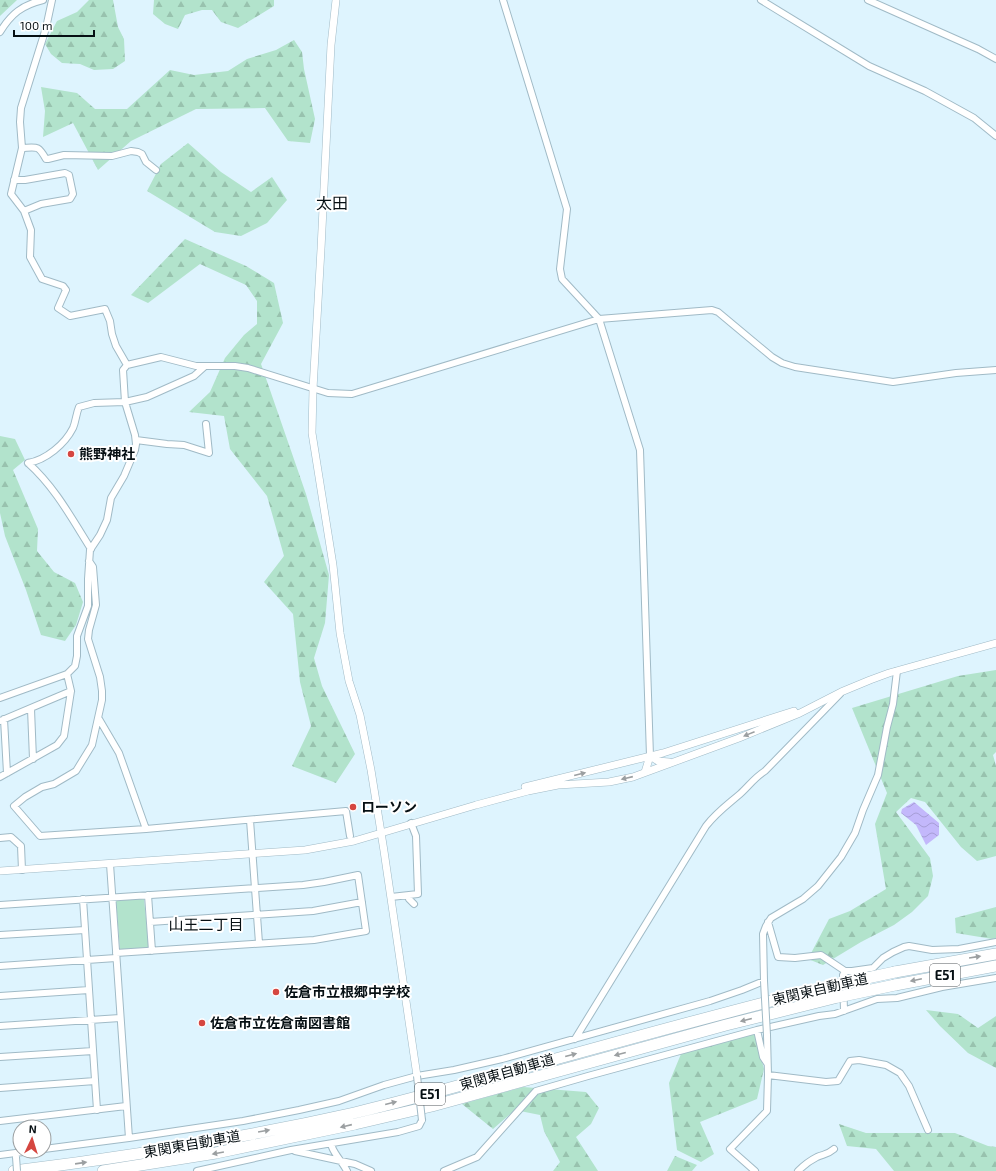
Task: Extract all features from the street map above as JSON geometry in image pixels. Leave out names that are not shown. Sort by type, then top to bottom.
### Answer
[{"type":"highway","name":"東関東自動車道","points":[[16,1171],[83,1163],[152,1152],[353,1113],[430,1094],[729,1012],[839,984],[895,972],[996,954]]},
{"type":"highway","name":"東関東自動車道","points":[[103,1171],[216,1153],[363,1122],[432,1106],[726,1025],[838,997],[996,966]]},
{"type":"street","points":[[0,32],[17,10],[34,2],[43,0]]},
{"type":"street","points":[[52,0],[46,28],[21,108],[20,122],[22,148],[11,194],[24,211],[31,230],[30,257],[42,279],[62,286],[66,290],[58,308],[70,316],[105,309],[110,321],[116,346],[127,365]]},
{"type":"street","points":[[197,1171],[292,1150],[413,1129],[419,1126],[422,1120],[417,1076],[381,832],[366,744],[360,715],[349,681],[340,633],[333,565],[312,433],[331,45],[336,0]]},
{"type":"street","points":[[503,0],[567,209],[560,274],[562,279],[599,319],[640,450],[650,756],[645,772]]},
{"type":"street","points":[[761,0],[869,66],[925,91],[974,118],[996,136]]},
{"type":"street","points":[[868,0],[978,48],[996,60]]},
{"type":"street","points":[[22,148],[37,147],[48,160],[64,155],[112,156],[131,151],[138,152],[142,154],[146,162],[156,170]]},
{"type":"street","points":[[14,180],[25,180],[65,173],[69,175],[74,194],[70,199],[41,204],[24,211]]},
{"type":"street","points":[[0,698],[67,674],[75,666],[77,656],[77,636],[88,606],[89,561],[91,549],[107,520],[111,498],[124,476],[135,450],[136,440],[125,402],[124,370],[127,365],[161,357],[204,367],[236,366],[248,368],[313,389],[343,395],[360,392],[599,319],[712,310],[718,312],[772,357],[782,363],[794,367],[893,382],[956,373],[996,370]]},
{"type":"street","points":[[91,549],[52,488],[40,473],[28,463],[42,459],[67,437],[74,426],[76,412],[79,407],[94,403],[125,402],[147,397],[194,376],[204,367]]},
{"type":"street","points":[[136,440],[184,445],[210,453],[206,424]]},
{"type":"street","points":[[89,561],[92,567],[96,605],[88,639],[100,677],[102,691],[99,719],[96,725],[92,746],[76,771],[54,784],[42,787],[25,797],[14,806],[40,836],[146,829],[346,811],[350,836]]},
{"type":"street","points":[[0,871],[252,854],[326,847],[528,791],[558,785],[609,782],[633,777],[760,730],[870,680],[996,643]]},
{"type":"street","points":[[755,1171],[730,1149],[767,1111],[768,1064],[763,934],[771,918],[803,899],[818,886],[841,857],[855,833],[878,774],[893,704],[897,671]]},
{"type":"street","points":[[0,777],[57,745],[64,736],[71,691],[67,674]]},
{"type":"street","points":[[7,773],[3,750],[2,720],[71,691]]},
{"type":"street","points":[[575,1039],[711,820],[725,805],[740,794],[755,778],[765,771],[841,692]]},
{"type":"street","points":[[476,805],[487,798],[650,756],[823,702]]},
{"type":"street","points":[[31,709],[33,758]]},
{"type":"street","points":[[99,719],[118,753],[146,829]]},
{"type":"street","points":[[650,756],[658,761],[672,762]]},
{"type":"street","points":[[250,820],[258,944]]},
{"type":"street","points":[[391,897],[418,894],[416,836],[411,824]]},
{"type":"street","points":[[0,838],[11,838],[21,846],[22,870]]},
{"type":"street","points":[[110,864],[129,1138]]},
{"type":"street","points":[[0,905],[303,885],[358,875],[366,931],[314,940],[152,950],[87,960],[0,966]]},
{"type":"street","points":[[148,895],[152,950]]},
{"type":"street","points":[[409,895],[409,899],[414,904]]},
{"type":"street","points":[[83,899],[97,1110]]},
{"type":"street","points":[[150,922],[313,912],[362,902]]},
{"type":"street","points":[[768,922],[778,957],[795,958],[821,955],[845,971],[873,968],[883,958],[893,952],[909,946],[932,950],[959,949],[996,942]]},
{"type":"street","points":[[0,935],[85,930]]},
{"type":"street","points":[[844,1011],[843,976],[845,971]]},
{"type":"street","points":[[444,1171],[476,1157],[536,1091],[757,1030],[819,1016],[835,1014],[877,999],[897,998],[942,987],[996,978]]},
{"type":"street","points":[[52,1148],[243,1121],[339,1101],[384,1085],[417,1076],[454,1070],[502,1059],[710,1001],[764,981]]},
{"type":"street","points":[[0,996],[89,990]]},
{"type":"street","points":[[0,1026],[120,1018]]},
{"type":"street","points":[[757,1030],[763,1057],[768,1064]]},
{"type":"street","points":[[0,1057],[93,1051]]},
{"type":"street","points":[[768,1075],[826,1082],[838,1081],[850,1061],[859,1060],[886,1065],[900,1073],[909,1086],[928,1130]]},
{"type":"street","points":[[0,1088],[95,1081]]},
{"type":"street","points":[[0,1121],[126,1106]]},
{"type":"street","points":[[333,1143],[332,1147],[347,1171]]},
{"type":"street","points":[[798,1171],[805,1164],[818,1157],[828,1154],[834,1149]]},
{"type":"street","points":[[292,1150],[355,1164],[371,1171]]},
{"type":"street","points":[[0,1155],[12,1155]]},
{"type":"street","points":[[16,1159],[16,1171]]},
{"type":"green space","points":[[0,0],[17,0],[0,16]]},
{"type":"green space","points":[[89,0],[113,0],[118,27],[124,39],[125,61],[113,69],[94,70],[80,64],[62,63],[51,54],[45,44],[57,21],[77,12]]},
{"type":"green space","points":[[154,0],[274,0],[274,6],[238,28],[221,22],[212,10],[202,10],[185,15],[178,29],[165,24],[153,14]]},
{"type":"green space","points":[[294,40],[302,52],[304,69],[315,119],[310,143],[288,141],[265,108],[196,109],[131,141],[98,170],[73,123],[43,137],[45,111],[41,87],[77,93],[95,109],[127,109],[170,70],[194,75],[228,71],[247,59],[276,50]]},
{"type":"green space","points":[[188,143],[221,172],[251,192],[272,177],[287,200],[267,223],[241,236],[215,232],[147,191],[161,164]]},
{"type":"green space","points":[[185,239],[246,266],[274,283],[283,323],[261,364],[306,494],[329,575],[325,623],[314,658],[322,686],[355,754],[336,783],[292,766],[311,726],[300,682],[293,614],[264,582],[284,556],[267,496],[230,449],[224,416],[189,412],[210,392],[225,358],[244,335],[257,324],[257,301],[246,285],[200,264],[148,303],[131,295]]},
{"type":"green space","points":[[0,436],[15,439],[25,460],[13,470],[38,529],[37,551],[54,572],[75,583],[83,602],[76,625],[65,641],[41,635],[26,590],[5,536],[0,513]]},
{"type":"green space","points":[[996,670],[996,752],[993,755],[996,766],[996,856],[977,861],[961,847],[925,802],[911,798],[896,812],[930,858],[933,876],[928,896],[912,912],[894,925],[861,942],[823,965],[808,959],[829,919],[850,911],[886,889],[875,824],[887,793],[852,708],[958,676]]},
{"type":"green space","points":[[144,899],[149,948],[120,950],[116,900]]},
{"type":"green space","points":[[996,907],[996,938],[992,939],[956,933],[955,918]]},
{"type":"green space","points":[[926,1010],[958,1014],[978,1028],[996,1016],[996,1068],[968,1053]]},
{"type":"green space","points":[[755,1033],[764,1069],[757,1099],[700,1122],[714,1154],[701,1162],[677,1150],[669,1083],[681,1054]]},
{"type":"green space","points":[[523,1087],[586,1092],[599,1108],[591,1124],[576,1137],[598,1171],[553,1171],[560,1162],[544,1131],[540,1115],[515,1110],[493,1129],[462,1104]]},
{"type":"green space","points":[[839,1124],[866,1133],[955,1133],[988,1146],[996,1147],[996,1171],[894,1171],[876,1149],[847,1146]]},
{"type":"green space","points":[[675,1156],[697,1165],[692,1171],[667,1171]]},
{"type":"water","points":[[914,802],[939,823],[939,835],[926,845],[916,825],[901,813],[902,809]]},
{"type":"place","name":"熊野神社","points":[[71,454]]},
{"type":"place","name":"ローソン","points":[[353,807]]},
{"type":"place","name":"佐倉市立根郷中学校","points":[[276,992]]},
{"type":"place","name":"佐倉市立佐倉南図書館","points":[[202,1023]]},
{"type":"district","name":"太田","points":[[332,203]]},
{"type":"district","name":"山王二丁目","points":[[206,925]]}]
